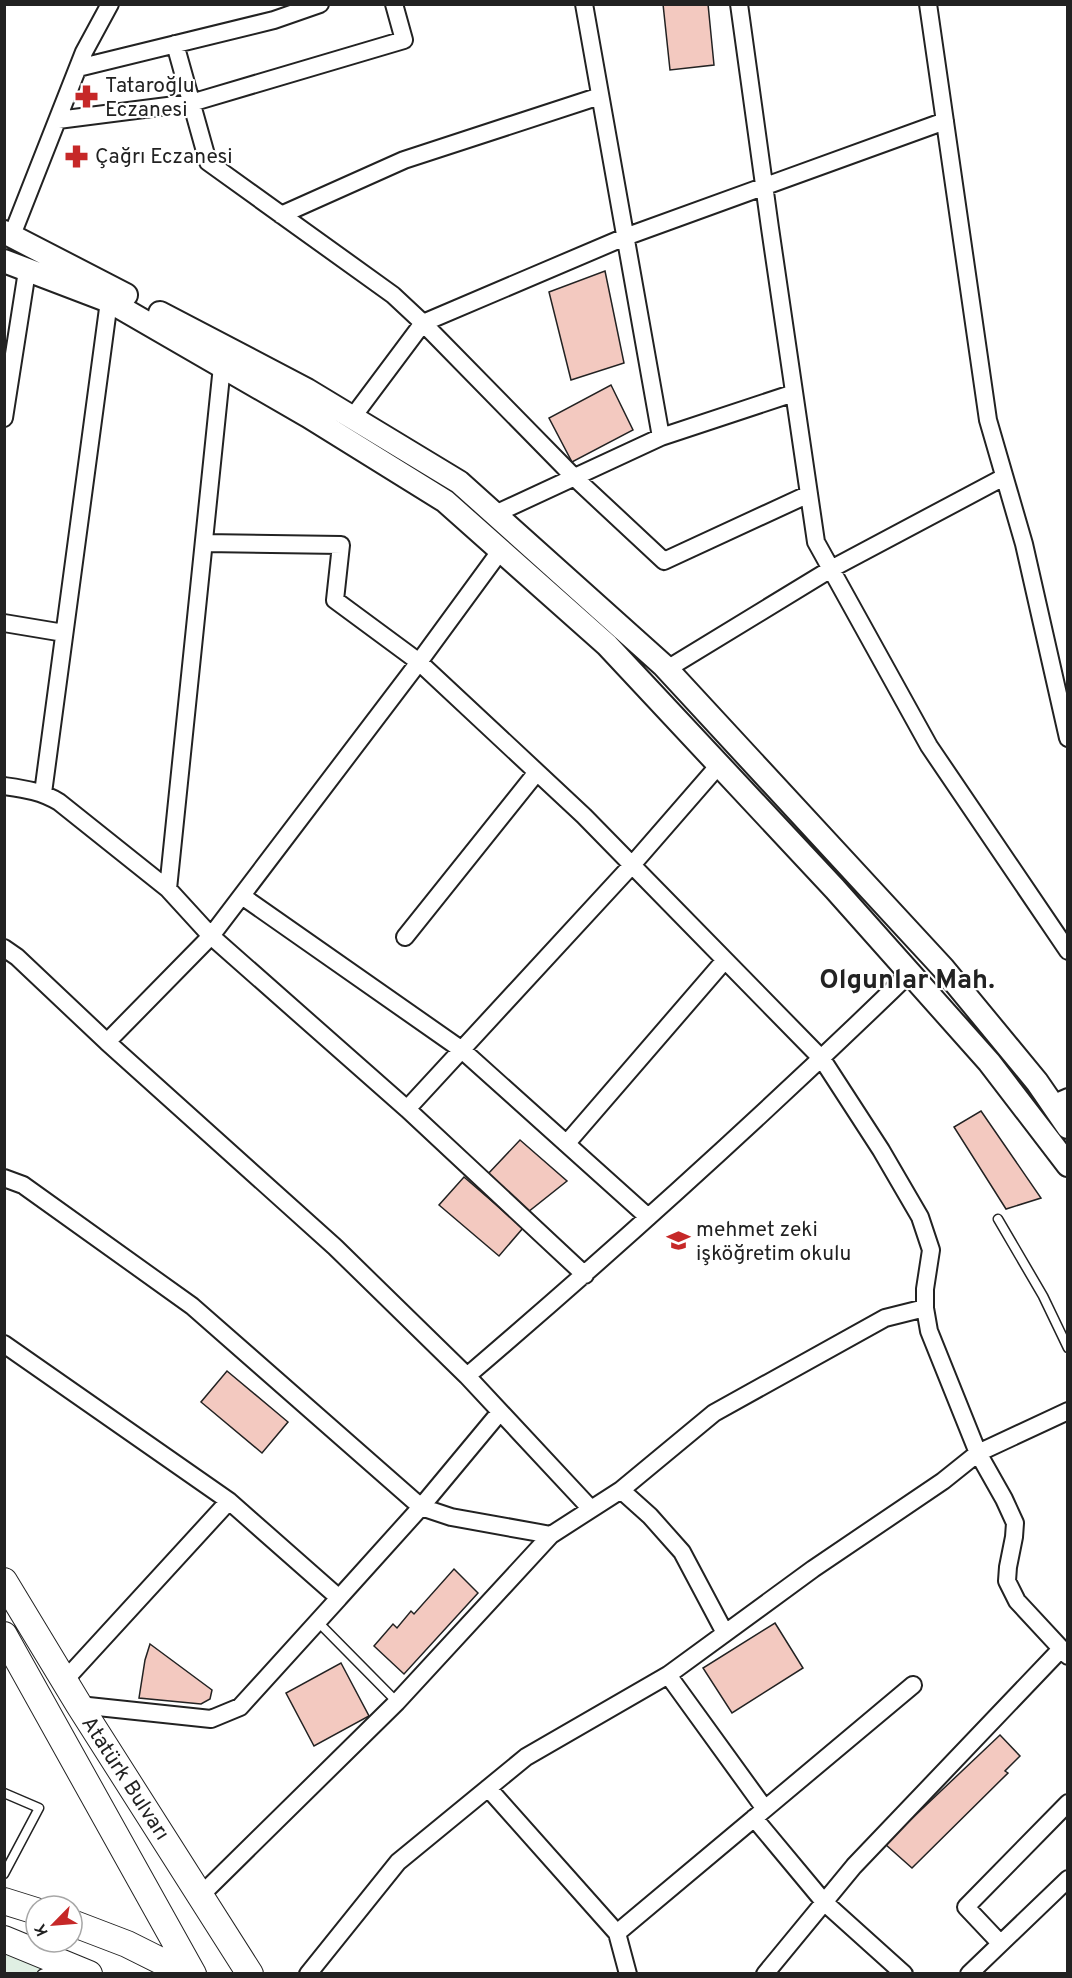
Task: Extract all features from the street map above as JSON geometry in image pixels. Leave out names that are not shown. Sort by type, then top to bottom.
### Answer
[{"type":"main road","points":[[8,233],[307,390],[459,482],[667,669],[943,968],[1037,1082],[1060,1101],[1068,1127]]},
{"type":"main road","points":[[5,264],[109,301],[308,416],[445,501],[607,645],[835,889],[989,1062],[1068,1165]]},
{"type":"main road","name":"Atatürk Bulvarı","points":[[4,1581],[79,1705],[250,1974]]},
{"type":"main road","name":"Atatürk Bulvarı","points":[[4,1635],[193,1974]]},
{"type":"main road","points":[[4,1901],[24,1907]]},
{"type":"main road","points":[[84,1928],[127,1944],[187,1974]]},
{"type":"main road","points":[[4,1939],[78,1969]]},
{"type":"street","points":[[8,233],[58,120],[84,52],[110,4]]},
{"type":"street","points":[[78,68],[274,20],[320,4]]},
{"type":"street","points":[[58,120],[191,103],[404,40],[394,4]]},
{"type":"street","points":[[584,4],[661,436]]},
{"type":"street","points":[[739,4],[816,542],[929,746],[1068,951]]},
{"type":"street","points":[[928,4],[988,420],[1024,544],[1068,738]]},
{"type":"street","points":[[175,44],[208,162],[393,295],[575,478],[664,561],[809,494]]},
{"type":"street","points":[[281,215],[404,160],[600,96]]},
{"type":"street","points":[[352,418],[423,323],[625,237],[945,121]]},
{"type":"street","points":[[4,418],[27,271]]},
{"type":"street","points":[[44,793],[109,301]]},
{"type":"street","points":[[168,889],[222,366]]},
{"type":"street","points":[[495,514],[661,436],[794,393]]},
{"type":"street","points":[[667,669],[831,569],[1004,477]]},
{"type":"street","points":[[204,543],[341,545],[335,600],[419,662],[584,816],[822,1059],[881,1150],[920,1216],[931,1250],[924,1308],[929,1331],[978,1453],[1015,1523],[1007,1581],[1017,1601],[1064,1653],[854,1866],[765,1974]]},
{"type":"street","points":[[107,1042],[211,936],[501,550]]},
{"type":"street","points":[[4,622],[64,633]]},
{"type":"street","points":[[407,1109],[632,865],[719,765]]},
{"type":"street","points":[[405,937],[537,772]]},
{"type":"street","points":[[4,786],[44,793],[168,889],[211,936],[407,1109],[585,1275]]},
{"type":"street","points":[[242,896],[462,1050],[648,1217]]},
{"type":"street","points":[[4,948],[17,957],[107,1042],[335,1246],[467,1376],[591,1509]]},
{"type":"street","points":[[567,1143],[724,960]]},
{"type":"street","points":[[467,1376],[585,1275],[822,1059],[910,973]]},
{"type":"street","points":[[4,1178],[23,1185],[192,1306],[421,1507],[451,1517],[551,1534]]},
{"type":"street","points":[[201,1896],[397,1702],[551,1534],[621,1491],[714,1413],[885,1318],[924,1308]]},
{"type":"street","points":[[4,1344],[229,1501],[339,1598]]},
{"type":"street","points":[[308,1974],[398,1862],[526,1757],[668,1675],[813,1569],[943,1481],[978,1453],[1068,1411]]},
{"type":"street","points":[[79,1705],[211,1719],[240,1707],[421,1507],[500,1412]]},
{"type":"street","points":[[621,1491],[650,1516],[682,1552],[725,1633]]},
{"type":"street","points":[[64,1681],[229,1501]]},
{"type":"street","points":[[668,1675],[760,1813],[824,1902],[904,1974]]},
{"type":"street","points":[[617,1933],[913,1685]]},
{"type":"street","points":[[488,1788],[617,1933],[628,1974]]},
{"type":"street","points":[[1000,1943],[966,1907],[1068,1803]]},
{"type":"street","points":[[969,1974],[1068,1879]]},
{"type":"lane","points":[[998,1220],[1043,1296],[1068,1348]]},
{"type":"lane","points":[[318,1622],[397,1702]]},
{"type":"lane","points":[[4,1792],[39,1808],[4,1874]]},
{"type":"lane","points":[[42,1974],[78,1969]]},
{"type":"green space","points":[[5,1946],[67,1974],[5,1974]]},
{"type":"building","points":[[663,4],[708,4],[714,65],[670,70]]},
{"type":"building","points":[[605,271],[624,363],[571,380],[549,292]]},
{"type":"building","points":[[611,385],[633,430],[572,462],[549,418]]},
{"type":"building","points":[[981,1111],[1041,1198],[1006,1209],[954,1127]]},
{"type":"building","points":[[520,1140],[567,1181],[528,1212],[487,1175]]},
{"type":"building","points":[[464,1177],[523,1228],[499,1256],[439,1205]]},
{"type":"building","points":[[227,1371],[288,1422],[262,1453],[201,1402]]},
{"type":"building","points":[[454,1569],[478,1593],[404,1674],[374,1646],[393,1624],[397,1628],[411,1611],[414,1614]]},
{"type":"building","points":[[775,1623],[803,1668],[732,1713],[703,1668]]},
{"type":"building","points":[[150,1644],[212,1690],[210,1699],[201,1704],[139,1698]]},
{"type":"building","points":[[341,1663],[369,1716],[314,1746],[286,1693]]},
{"type":"building","points":[[1000,1735],[1020,1756],[1005,1771],[1008,1773],[912,1868],[885,1844]]},
{"type":"place","name":"Tataroğlu Eczanesi","points":[[87,97]]},
{"type":"place","name":"Çağrı Eczanesi","points":[[77,156]]},
{"type":"place","name":"mehmet zeki işköğretim okulu","points":[[678,1241]]},
{"type":"district","name":"Olgunlar Mah.","points":[[907,979]]}]
